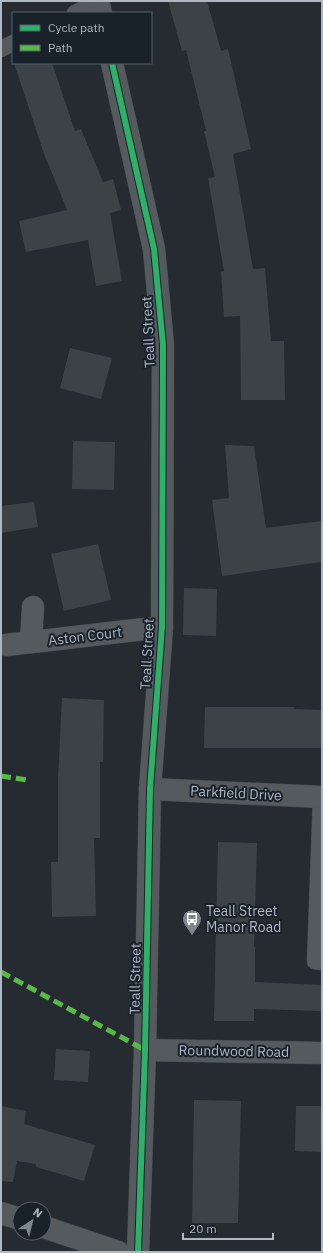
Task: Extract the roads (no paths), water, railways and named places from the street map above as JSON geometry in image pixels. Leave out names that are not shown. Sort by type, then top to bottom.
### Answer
[{"type":"street","name":"Teall Street","points":[[112,64],[154,249],[163,345],[162,627],[150,789],[146,1050],[138,1252]]},
{"type":"street","name":"Aston Court","points":[[31,642],[33,607]]},
{"type":"street","name":"Aston Court","points":[[6,645],[162,627]]},
{"type":"street","name":"Parkfield Drive","points":[[150,789],[322,797]]},
{"type":"street","name":"Roundwood Road","points":[[146,1050],[322,1053]]},
{"type":"street","points":[[1,1213],[12,1216]]},
{"type":"street","points":[[52,1230],[118,1252]]},
{"type":"lane","points":[[79,12],[99,5]]},
{"type":"lane","points":[[1,49],[12,44]]},
{"type":"lane","points":[[322,797],[315,961],[322,962]]},
{"type":"place","name":"Teall Street Manor Road","points":[[192,936]]}]
